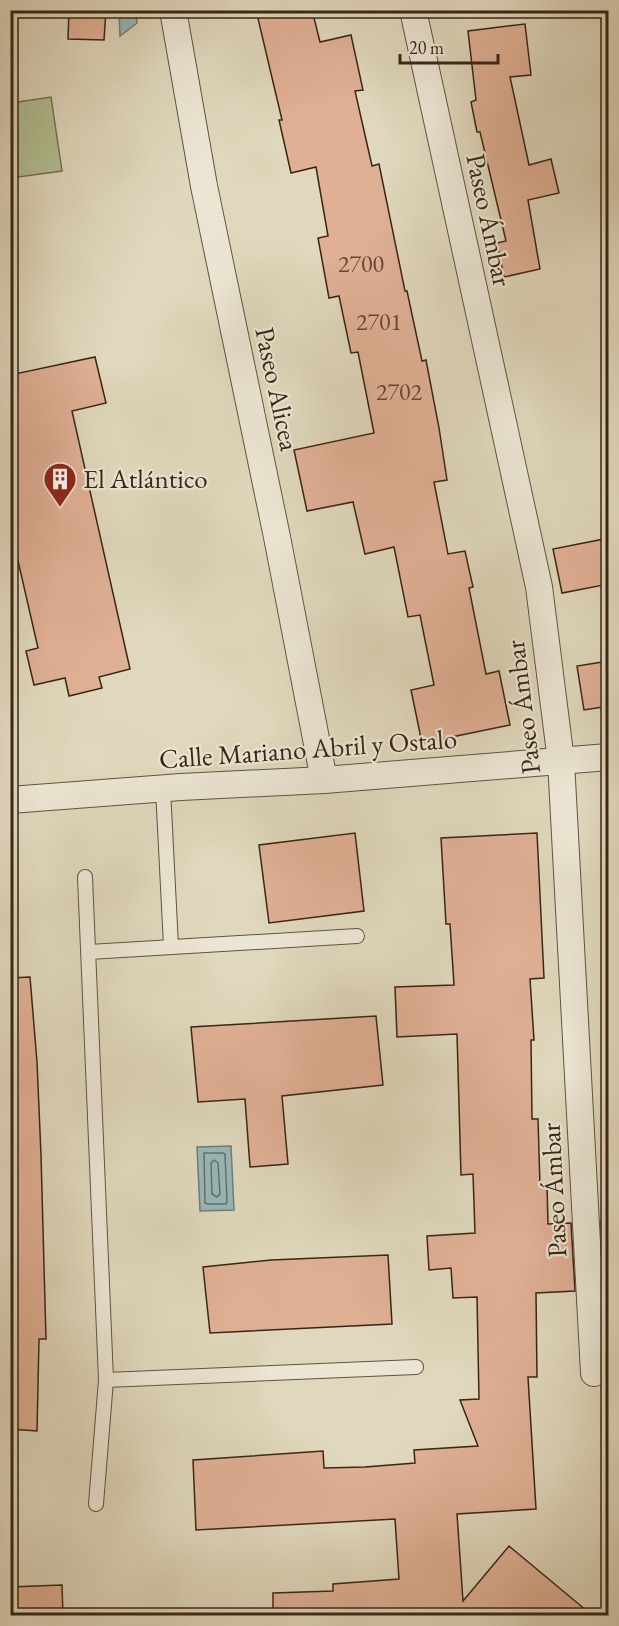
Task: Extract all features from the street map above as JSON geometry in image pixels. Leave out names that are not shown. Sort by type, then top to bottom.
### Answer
[{"type":"street","name":"Paseo Alicea","points":[[173,10],[204,186],[278,537],[324,780]]},
{"type":"street","name":"Paseo Ámbar","points":[[413,10],[539,587],[561,761],[594,1374]]},
{"type":"street","name":"Calle Mariano Abril y Ostalo","points":[[10,800],[324,780],[609,757]]},
{"type":"lane","points":[[163,789],[171,946]]},
{"type":"lane","points":[[85,877],[106,1380],[96,1504]]},
{"type":"lane","points":[[88,952],[357,936]]},
{"type":"lane","points":[[106,1380],[417,1367]]},
{"type":"green space","points":[[51,97],[62,171],[11,178],[11,103]]},
{"type":"water","points":[[119,11],[136,11],[137,23],[120,36]]},
{"type":"water","points":[[231,1146],[234,1210],[200,1211],[197,1147]]},
{"type":"building","points":[[69,10],[106,10],[104,40],[68,39]]},
{"type":"building","points":[[256,10],[312,10],[320,42],[351,35],[363,90],[355,91],[372,166],[379,164],[405,291],[407,291],[422,361],[426,360],[439,428],[447,480],[434,482],[448,554],[465,551],[473,587],[469,588],[486,674],[499,671],[510,725],[422,743],[411,690],[434,685],[420,615],[408,617],[394,547],[365,554],[353,502],[307,511],[294,450],[374,433],[358,352],[351,353],[339,296],[329,298],[318,238],[328,236],[316,167],[291,173],[279,120],[282,120]]},
{"type":"building","points":[[525,24],[531,75],[510,77],[529,165],[551,159],[559,193],[528,200],[540,269],[504,277],[497,243],[506,241],[471,102],[476,100],[468,31]]},
{"type":"building","name":"El Atlántico","points":[[95,357],[106,403],[72,411],[130,669],[99,677],[102,688],[69,696],[65,678],[34,685],[26,651],[38,648],[10,526],[10,375]]},
{"type":"building","points":[[609,538],[609,584],[562,593],[553,549]]},
{"type":"building","points":[[609,661],[609,706],[584,710],[577,666]]},
{"type":"building","points":[[355,833],[364,911],[269,923],[259,845]]},
{"type":"building","points":[[537,833],[544,978],[530,979],[534,1040],[531,1040],[532,1119],[538,1119],[540,1186],[547,1186],[548,1224],[571,1223],[575,1291],[536,1293],[537,1377],[528,1377],[536,1509],[457,1514],[463,1601],[509,1546],[593,1616],[273,1616],[273,1593],[333,1591],[333,1584],[399,1579],[395,1519],[196,1530],[193,1460],[323,1451],[324,1468],[365,1467],[415,1463],[414,1450],[478,1446],[460,1400],[479,1399],[477,1297],[453,1298],[451,1268],[429,1270],[427,1236],[475,1233],[473,1174],[461,1175],[457,1034],[397,1037],[395,987],[454,985],[450,924],[446,924],[441,838]]},
{"type":"building","points":[[30,977],[37,1062],[46,1339],[39,1339],[37,1431],[10,1429],[10,978]]},
{"type":"building","points":[[376,1016],[383,1085],[282,1096],[288,1164],[250,1167],[245,1099],[198,1102],[191,1027]]},
{"type":"building","points":[[609,1221],[609,1289],[605,1289],[601,1222]]},
{"type":"building","points":[[388,1255],[392,1324],[210,1333],[203,1267],[271,1260]]},
{"type":"building","points":[[62,1585],[63,1616],[10,1616],[10,1587]]},
{"type":"place","name":"El Atlántico","points":[[60,508]]}]
